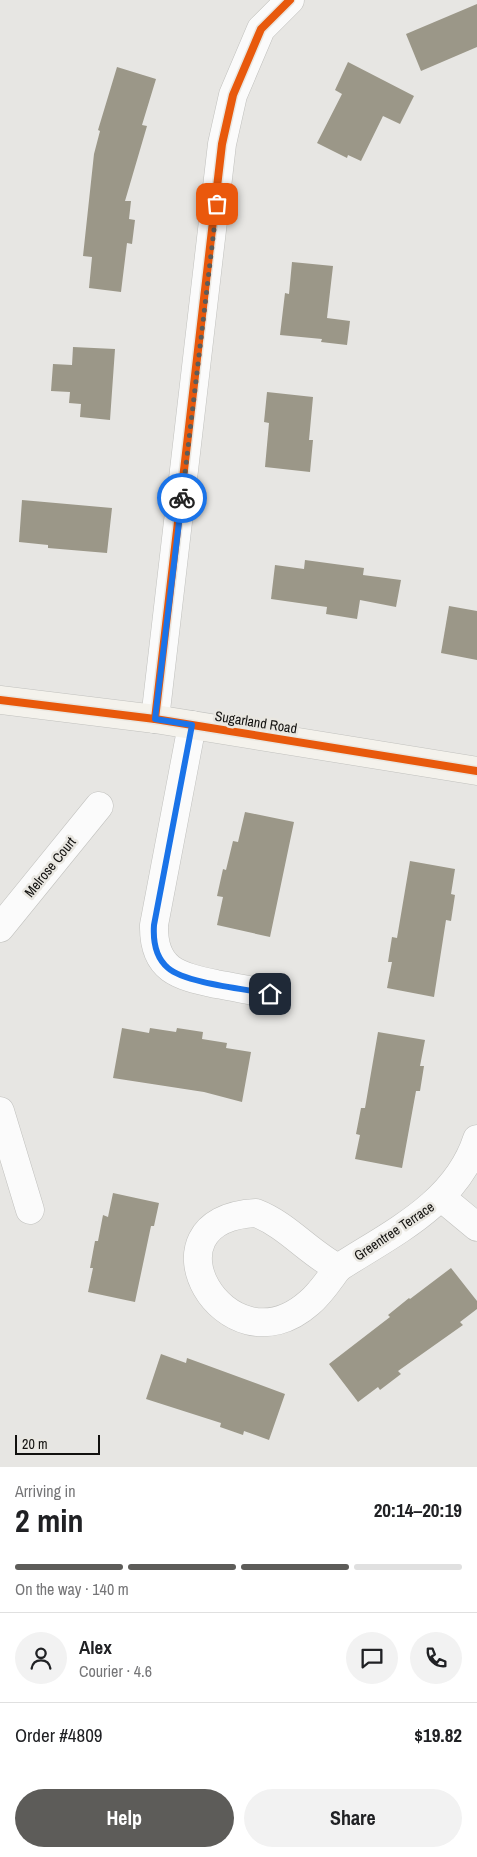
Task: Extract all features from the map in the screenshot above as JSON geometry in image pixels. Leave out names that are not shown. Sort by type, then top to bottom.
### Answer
[{"type":"street","points":[[155,719],[216,214],[222,144],[233,95],[261,28],[290,0]]},
{"type":"street","name":"Sugarland Road","points":[[0,700],[155,719],[477,771]]},
{"type":"street","points":[[192,725],[154,925],[153,940],[158,955],[168,968],[184,977],[270,994]]},
{"type":"street","name":"Melrose Court","points":[[0,928],[99,806]]},
{"type":"street","points":[[0,1111],[30,1210]]},
{"type":"street","name":"Greentree Terrace","points":[[338,1268],[322,1259],[272,1219],[256,1213],[234,1214],[222,1220],[204,1236],[198,1254],[198,1270],[204,1286],[214,1301],[229,1313],[244,1319],[262,1322],[280,1319],[309,1304],[338,1268],[420,1215],[442,1198],[458,1178],[477,1139]]},
{"type":"street","points":[[442,1198],[477,1227]]},
{"type":"building","points":[[477,4],[477,47],[421,71],[406,34]]},
{"type":"building","points":[[348,62],[414,96],[400,124],[383,116],[361,161],[348,155],[347,158],[317,143],[342,94],[335,90]]},
{"type":"building","points":[[117,67],[156,79],[142,125],[147,126],[125,201],[131,201],[129,219],[135,220],[132,244],[127,243],[121,292],[89,288],[92,257],[83,256],[94,154],[100,131],[98,130]]},
{"type":"building","points":[[292,262],[333,266],[327,318],[350,321],[347,345],[321,342],[322,339],[280,335],[285,293],[289,294]]},
{"type":"building","points":[[73,347],[115,349],[110,420],[80,417],[81,404],[69,403],[70,392],[51,391],[53,364],[72,365]]},
{"type":"building","points":[[267,392],[313,397],[309,440],[313,440],[310,472],[265,467],[269,423],[264,422]]},
{"type":"building","points":[[22,500],[112,508],[107,553],[48,548],[48,545],[19,542]]},
{"type":"building","points":[[305,560],[364,568],[363,575],[401,580],[396,607],[360,600],[357,619],[326,614],[327,607],[271,599],[275,565],[304,569]]},
{"type":"building","points":[[449,606],[477,611],[477,660],[441,653]]},
{"type":"building","points":[[245,812],[294,822],[270,937],[217,925],[223,897],[217,896],[223,869],[226,870],[233,841],[238,842]]},
{"type":"building","points":[[410,861],[455,869],[451,894],[455,895],[451,921],[446,920],[434,997],[387,988],[392,962],[388,962],[392,937],[397,938]]},
{"type":"building","points":[[122,1028],[149,1033],[150,1028],[176,1032],[177,1028],[203,1032],[202,1039],[227,1043],[226,1048],[251,1052],[242,1102],[204,1092],[113,1078]]},
{"type":"building","points":[[378,1032],[425,1040],[420,1066],[424,1066],[420,1091],[416,1091],[402,1168],[355,1159],[360,1135],[356,1134],[361,1108],[365,1108]]},
{"type":"building","points":[[113,1193],[159,1203],[154,1226],[151,1226],[135,1302],[88,1292],[93,1268],[90,1268],[95,1241],[98,1241],[103,1215],[108,1217]]},
{"type":"building","points":[[451,1268],[477,1301],[477,1309],[460,1322],[463,1325],[398,1371],[401,1374],[380,1390],[378,1387],[358,1402],[329,1364],[390,1317],[388,1315],[409,1298]]},
{"type":"building","points":[[161,1354],[186,1363],[187,1358],[285,1394],[269,1440],[244,1431],[243,1435],[220,1427],[221,1423],[146,1399]]},
{"type":"cycle path","points":[[155,719],[222,144],[233,95],[261,29],[290,0]]},
{"type":"cycle path","points":[[0,700],[155,719],[477,771]]},
{"type":"way so far","points":[[182,498],[217,204]]},
{"type":"route","points":[[182,498],[155,719],[192,725],[154,925],[153,940],[158,955],[168,968],[184,977],[270,994]]}]
